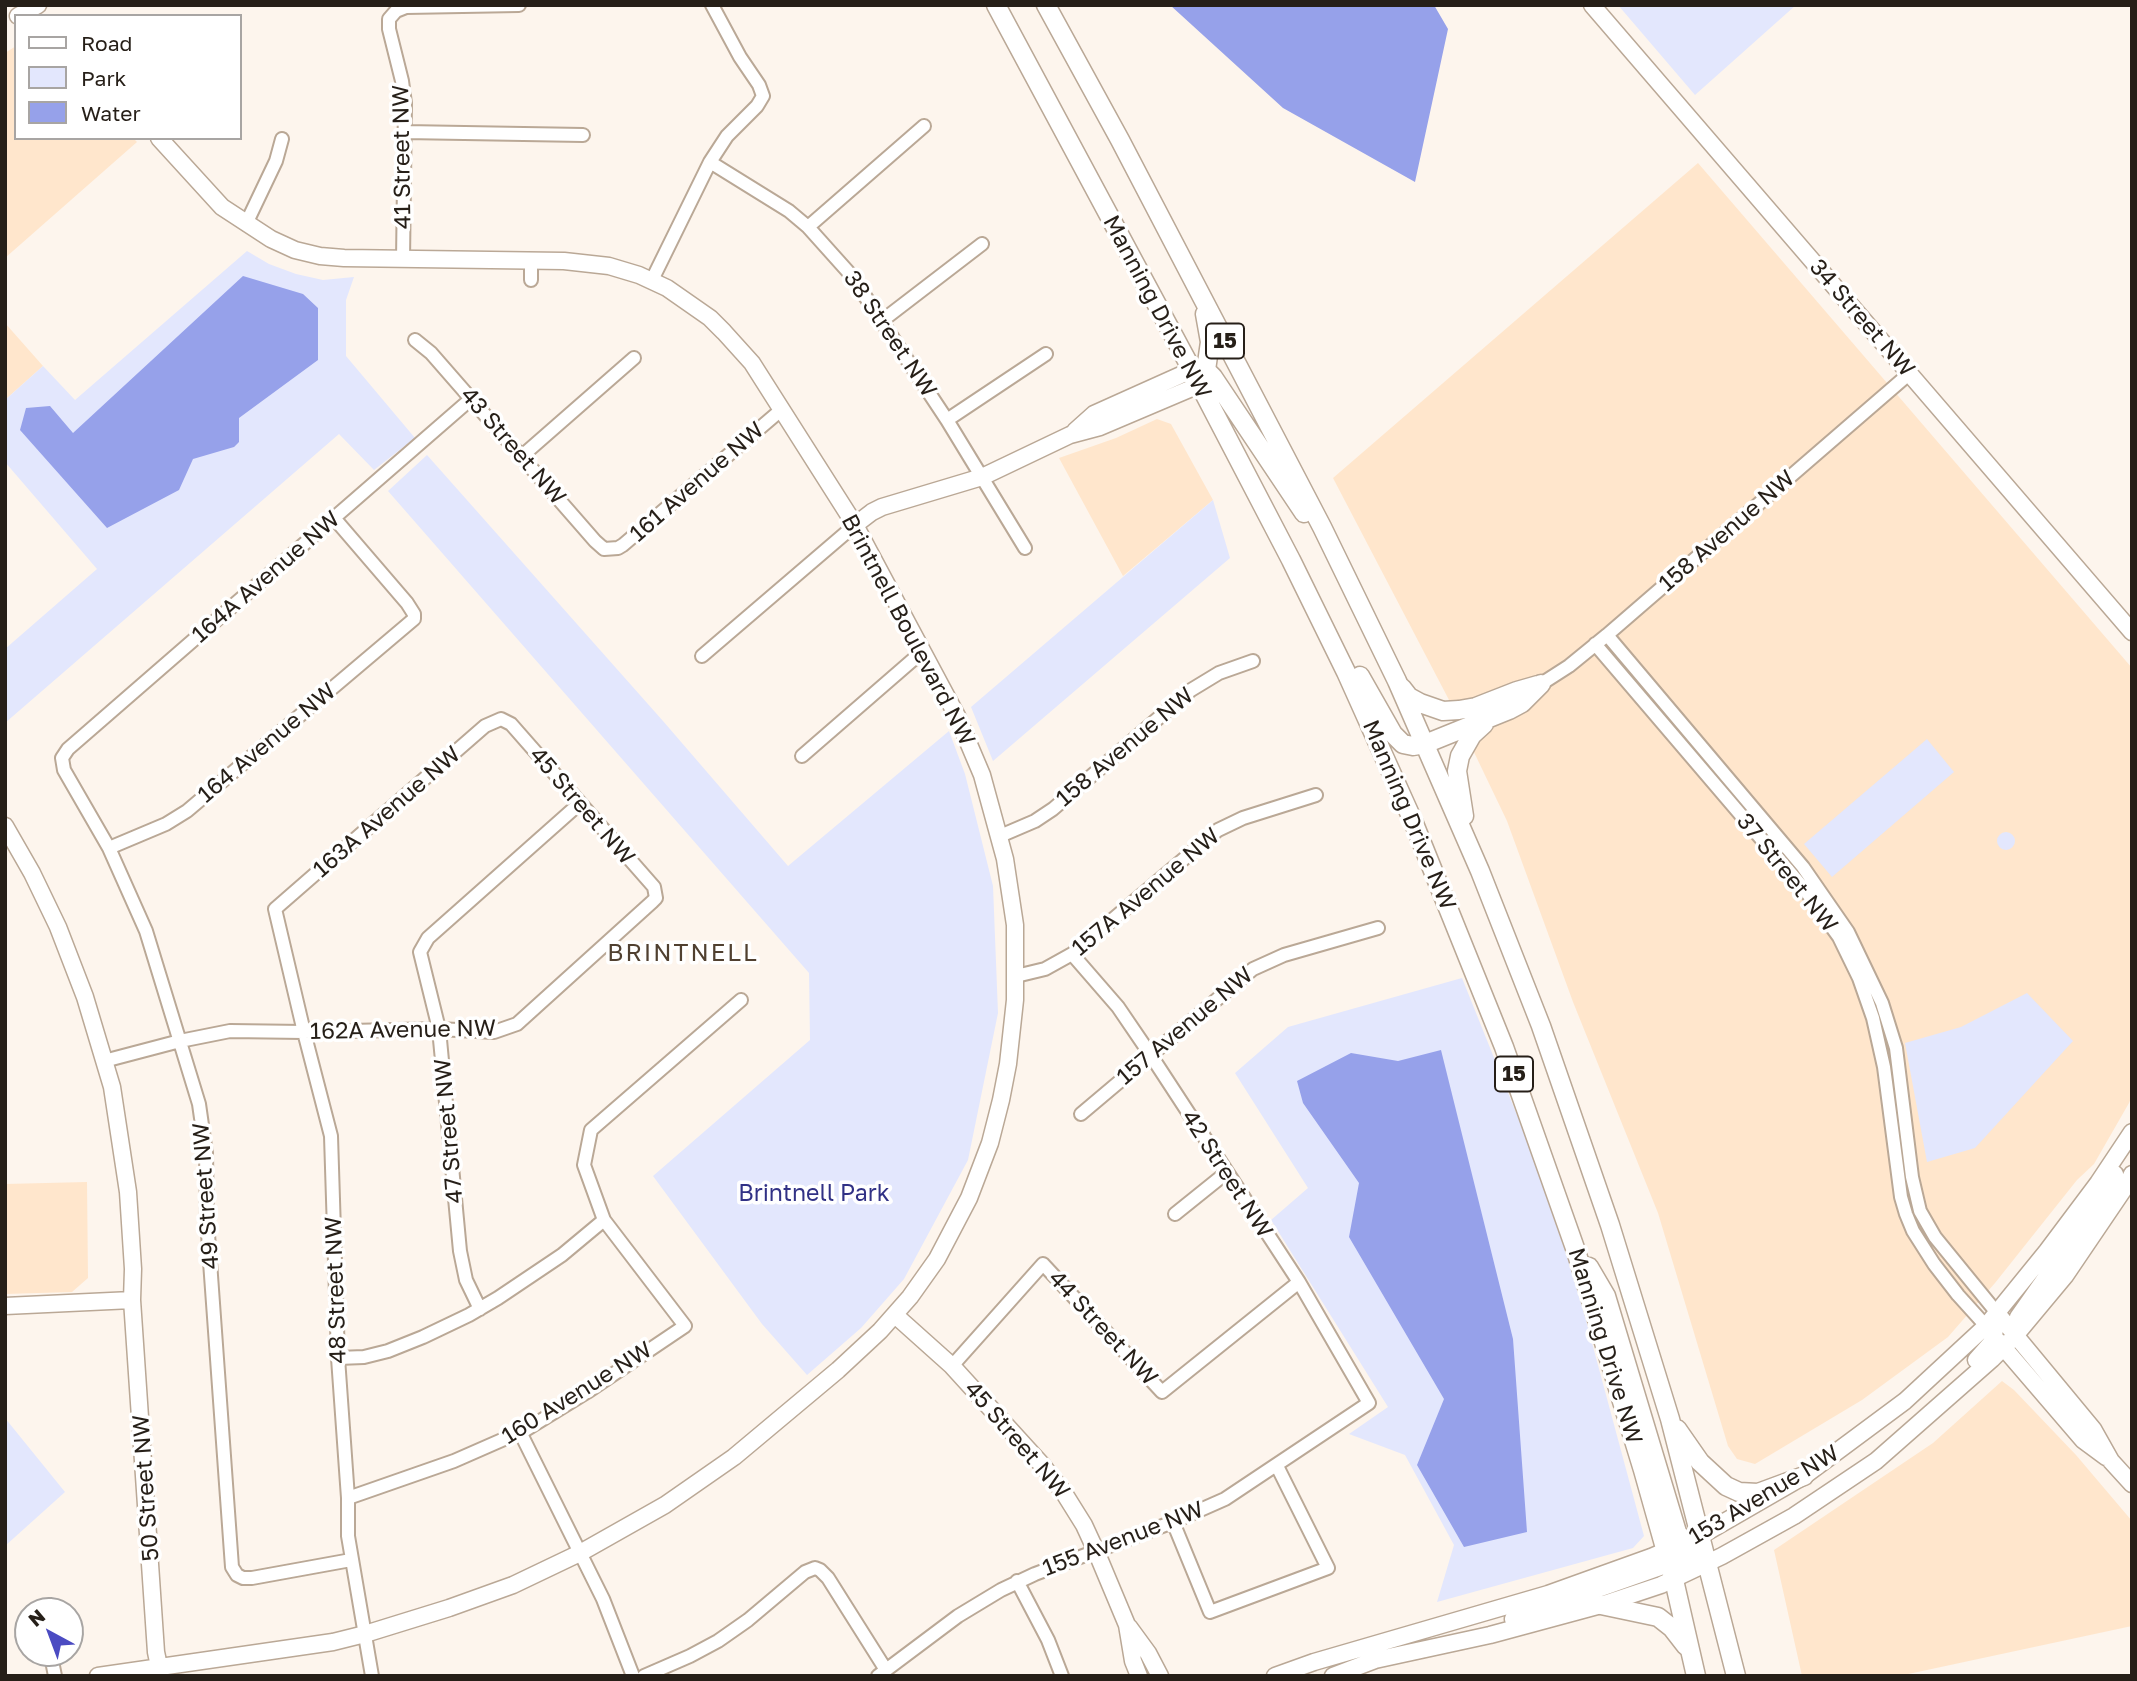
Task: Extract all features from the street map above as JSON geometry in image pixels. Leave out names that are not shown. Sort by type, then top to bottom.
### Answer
[{"type":"main road","name":"Manning Drive NW","points":[[996,5],[1199,375],[1331,641],[1413,821],[1504,1047],[1571,1237],[1602,1332],[1669,1565],[1696,1674]]},
{"type":"main road","points":[[1036,5],[1071,51]]},
{"type":"main road","name":"Manning Drive NW","points":[[1046,5],[1322,527],[1396,681],[1469,844],[1541,1026],[1585,1147],[1650,1349],[1670,1419],[1697,1548],[1736,1676]]},
{"type":"main road","points":[[1202,297],[1210,342],[1199,375],[1217,384],[1308,519],[1322,527]]},
{"type":"main road","points":[[1331,641],[1360,675],[1393,734],[1403,744],[1425,744],[1492,718],[1522,703],[1541,684]]},
{"type":"main road","points":[[1396,681],[1409,697],[1443,711],[1476,707],[1541,684]]},
{"type":"main road","points":[[1469,844],[1457,771],[1460,756],[1472,735],[1492,718]]},
{"type":"main road","points":[[1571,1237],[1606,1296],[1673,1522],[1697,1548]]},
{"type":"main road","points":[[1670,1419],[1700,1462],[1726,1486],[1740,1492],[1758,1493],[1804,1476]]},
{"type":"main road","points":[[1601,1605],[1658,1617],[1679,1635],[1696,1674]]},
{"type":"street","points":[[21,14],[39,5]]},
{"type":"street","name":"41 Street NW","points":[[403,260],[405,132],[402,81],[389,29],[391,15],[405,7],[519,5]]},
{"type":"street","points":[[652,280],[710,162],[727,136],[757,106],[763,96],[712,5]]},
{"type":"street","name":"34 Street NW","points":[[1592,5],[2132,632]]},
{"type":"street","points":[[808,227],[924,126]]},
{"type":"street","points":[[405,132],[583,135]]},
{"type":"street","points":[[246,224],[276,161],[282,139]]},
{"type":"street","name":"Brintnell Boulevard NW","points":[[98,1676],[160,1671],[304,1647],[365,1634],[449,1608],[491,1593],[580,1553],[665,1505],[734,1457],[838,1370],[895,1315],[924,1279],[948,1241],[979,1172],[1001,1100],[1014,1022],[1016,976],[1013,914],[1000,836],[966,735],[855,525],[752,363],[717,325],[678,295],[652,280],[593,263],[403,260],[320,256],[295,250],[271,239],[222,207],[161,140]]},
{"type":"street","name":"38 Street NW","points":[[710,162],[789,211],[808,227],[851,275],[947,420],[1025,548]]},
{"type":"street","points":[[883,320],[982,244]]},
{"type":"street","points":[[531,261],[531,280]]},
{"type":"street","name":"43 Street NW","points":[[415,340],[431,353],[472,398],[595,541],[604,549],[610,550]]},
{"type":"street","points":[[947,420],[1046,354]]},
{"type":"street","points":[[522,456],[634,358]]},
{"type":"street","name":"158 Avenue NW","points":[[1541,684],[1569,666],[1607,635],[1910,373]]},
{"type":"street","points":[[702,656],[872,512],[982,477],[1070,435],[1094,414],[1199,375]]},
{"type":"street","name":"164A Avenue NW","points":[[62,758],[68,749],[472,398]]},
{"type":"street","name":"161 Avenue NW","points":[[610,550],[623,545],[781,410]]},
{"type":"street","name":"164 Avenue NW","points":[[110,848],[166,824],[187,811],[414,619],[407,603],[334,518]]},
{"type":"street","name":"37 Street NW","points":[[1607,635],[1803,867],[1848,932],[1882,1003],[1896,1048],[1912,1177],[1920,1211],[1944,1250],[1997,1313]]},
{"type":"street","name":"37 Street NW","points":[[1595,644],[1805,890],[1839,937],[1874,1018],[1884,1067],[1901,1197],[1906,1214],[1913,1231],[1934,1264],[1958,1295],[2002,1335]]},
{"type":"street","points":[[802,756],[923,650]]},
{"type":"street","name":"158 Avenue NW","points":[[1000,836],[1035,821],[1061,802],[1191,690],[1219,673],[1253,661]]},
{"type":"street","name":"45 Street NW","points":[[501,719],[511,724],[654,887],[656,898]]},
{"type":"street","name":"163A Avenue NW","points":[[275,909],[485,726],[501,719]]},
{"type":"street","name":"49 Street NW","points":[[62,758],[64,770],[110,848],[146,931],[199,1104],[205,1140],[207,1220],[232,1567],[237,1575],[252,1578],[351,1560]]},
{"type":"street","name":"157A Avenue NW","points":[[1016,976],[1045,969],[1072,954],[1218,830],[1243,818],[1316,795]]},
{"type":"street","name":"47 Street NW","points":[[480,1309],[466,1280],[460,1251],[439,1029],[420,952],[428,938],[579,804]]},
{"type":"street","name":"50 Street NW","points":[[5,826],[58,927],[85,997],[112,1087],[124,1154],[156,1652],[160,1671]]},
{"type":"street","name":"162A Avenue NW","points":[[104,1062],[180,1041],[230,1031],[439,1029],[494,1032],[517,1024],[656,898]]},
{"type":"street","name":"48 Street NW","points":[[275,909],[331,1136],[338,1358],[348,1498],[348,1536],[372,1676]]},
{"type":"street","name":"157 Avenue NW","points":[[1081,1114],[1253,969],[1284,955],[1378,928]]},
{"type":"street","name":"42 Street NW","points":[[1072,954],[1118,1007],[1150,1054],[1298,1282],[1369,1403]]},
{"type":"street","points":[[338,1358],[364,1357],[387,1351],[480,1309],[562,1255],[604,1220],[584,1165],[591,1130],[741,1000]]},
{"type":"street","points":[[2130,1134],[2047,1251],[1997,1313],[2002,1335],[2083,1440],[2111,1461],[2132,1485]]},
{"type":"street","points":[[2002,1335],[2085,1222],[2112,1180],[2130,1134]]},
{"type":"street","points":[[1175,1214],[1226,1173]]},
{"type":"street","name":"153 Avenue NW","points":[[1275,1676],[1314,1662],[1548,1594],[1669,1565],[1697,1548],[1794,1516],[1877,1461],[2002,1335],[2065,1276],[2132,1174]]},
{"type":"street","name":"160 Avenue NW","points":[[348,1498],[454,1461],[520,1432],[587,1392],[685,1326],[604,1220]]},
{"type":"street","name":"44 Street NW","points":[[952,1366],[1043,1264],[1162,1392],[1298,1282]]},
{"type":"street","points":[[5,1306],[132,1300]]},
{"type":"street","name":"45 Street NW","points":[[895,1315],[952,1366],[1054,1479],[1097,1551],[1127,1625],[1133,1661],[1139,1676]]},
{"type":"street","name":"153 Avenue NW","points":[[1333,1676],[1375,1660],[1490,1635],[1601,1605],[1697,1548],[1804,1476],[1905,1401],[2002,1335]]},
{"type":"street","name":"155 Avenue NW","points":[[882,1673],[958,1616],[1017,1581],[1173,1522],[1225,1499],[1369,1403]]},
{"type":"street","points":[[520,1432],[611,1617],[634,1676]]},
{"type":"street","points":[[1173,1522],[1210,1612],[1328,1568],[1277,1466]]},
{"type":"street","points":[[1490,1635],[1513,1619],[1669,1565]]},
{"type":"street","points":[[644,1676],[718,1641],[748,1620],[799,1576],[815,1569],[828,1578],[882,1673]]},
{"type":"street","points":[[1017,1581],[1045,1633],[1062,1676]]},
{"type":"street","name":"45 Street NW","points":[[1127,1625],[1148,1653],[1160,1676]]},
{"type":"shaded area","points":[[14,47],[14,140],[137,142],[5,258],[5,53]]},
{"type":"shaded area","points":[[1698,163],[2132,668],[2132,1096],[2129,1103],[2094,1164],[2077,1180],[1948,1337],[1862,1400],[1755,1464],[1737,1459],[1728,1446],[1658,1213],[1573,1002],[1507,821],[1448,698],[1333,478]]},
{"type":"shaded area","points":[[5,323],[43,366],[5,400]]},
{"type":"shaded area","points":[[1157,419],[1171,424],[1213,500],[1123,576],[1059,458],[1116,438]]},
{"type":"shaded area","points":[[87,1182],[88,1278],[72,1292],[5,1294],[5,1184]]},
{"type":"shaded area","points":[[2002,1381],[2014,1390],[2076,1455],[2132,1521],[2132,1626],[1899,1676],[1802,1676],[1774,1550],[1933,1443]]},
{"type":"green space","points":[[1618,5],[1796,5],[1695,95]]},
{"type":"green space","points":[[247,251],[269,264],[296,274],[323,280],[354,277],[346,300],[346,356],[415,438],[374,470],[339,434],[5,723],[5,649],[97,569],[5,462],[5,400],[43,366],[75,400]]},
{"type":"green space","name":"Brintnell Park","points":[[427,455],[788,866],[949,731],[965,774],[993,886],[998,1013],[968,1160],[904,1279],[861,1328],[807,1375],[762,1324],[653,1176],[810,1040],[809,973],[388,491]]},
{"type":"green space","points":[[1213,500],[1230,558],[993,761],[971,707]]},
{"type":"green space","points":[[1927,739],[1954,772],[1832,877],[1804,844]]},
{"type":"green space","points":[[2006,832],[2012,835],[2015,841],[2012,847],[2006,850],[2000,847],[1997,841],[2000,835]]},
{"type":"green space","points":[[1462,978],[1523,1130],[1574,1276],[1644,1536],[1633,1548],[1437,1602],[1454,1545],[1405,1455],[1349,1434],[1388,1407],[1271,1220],[1308,1188],[1235,1073],[1288,1027]]},
{"type":"green space","points":[[2027,993],[2073,1041],[1975,1148],[1927,1162],[1905,1043],[1961,1027]]},
{"type":"green space","points":[[5,1418],[65,1492],[5,1546]]},
{"type":"water","points":[[1170,5],[1434,5],[1448,29],[1415,182],[1283,108]]},
{"type":"water","points":[[243,276],[303,294],[318,308],[318,360],[239,418],[239,442],[234,447],[193,459],[179,490],[107,528],[20,430],[26,408],[50,406],[73,433]]},
{"type":"water","points":[[1441,1050],[1513,1339],[1527,1532],[1464,1547],[1417,1465],[1444,1399],[1349,1237],[1359,1183],[1303,1103],[1297,1081],[1351,1053],[1398,1061]]},
{"type":"district","name":"BRINTNELL","points":[[683,953]]}]
